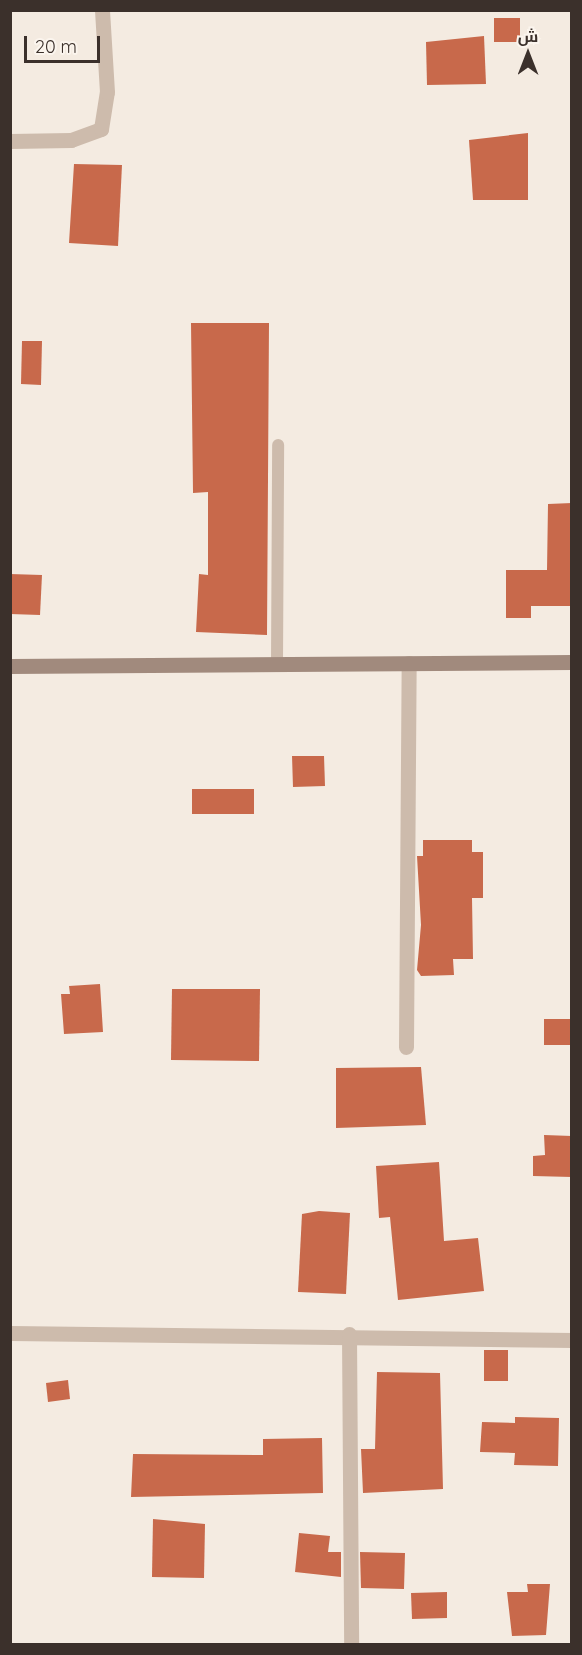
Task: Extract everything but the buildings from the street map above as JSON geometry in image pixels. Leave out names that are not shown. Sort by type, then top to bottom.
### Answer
[{"type":"main road","points":[[10,666],[572,662]]},
{"type":"street","points":[[10,141],[71,141],[101,129],[107,92],[102,10]]},
{"type":"street","points":[[406,1047],[412,858],[409,663]]},
{"type":"street","points":[[10,1333],[349,1334],[572,1340]]},
{"type":"street","points":[[349,1334],[351,1644]]},
{"type":"lane","points":[[277,664],[278,445]]}]
